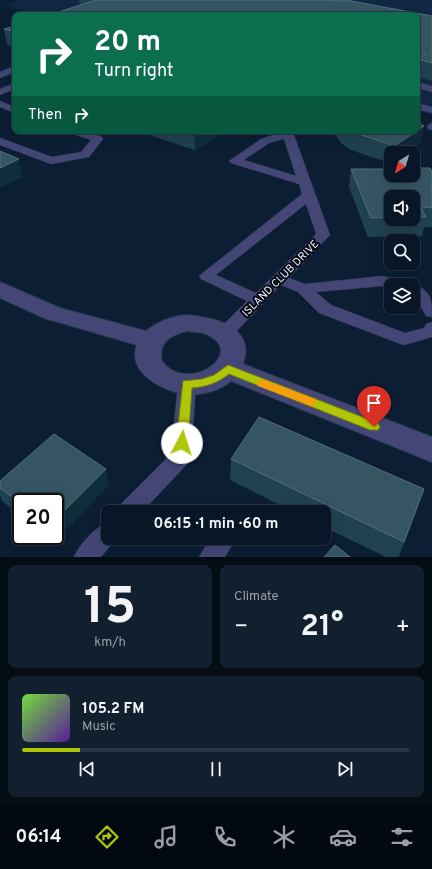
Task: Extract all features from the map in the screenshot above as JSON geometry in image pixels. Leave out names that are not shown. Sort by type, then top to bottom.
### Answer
[{"type":"street","points":[[0,290],[52,313],[152,341]]},
{"type":"street","points":[[187,322],[201,323],[215,327],[225,333],[235,348],[234,359],[228,369],[217,377],[203,383],[187,384],[172,382],[155,372],[148,362],[147,351],[152,341],[160,332],[172,326],[187,322]]},
{"type":"street","points":[[228,369],[432,450]]},
{"type":"lane","points":[[0,75],[12,70]]},
{"type":"lane","points":[[420,86],[432,89]]},
{"type":"lane","points":[[0,92],[12,87]]},
{"type":"lane","points":[[0,104],[12,109]]},
{"type":"lane","points":[[420,107],[432,110]]},
{"type":"lane","points":[[0,141],[52,161],[85,155],[98,139],[84,134]]},
{"type":"lane","points":[[258,300],[206,276],[306,188],[235,161],[265,141],[287,134]]},
{"type":"lane","name":"ISLAND CLUB DRIVE","points":[[225,333],[323,235],[306,188],[290,134]]},
{"type":"lane","points":[[279,279],[303,289],[325,309],[404,339],[431,332],[432,328]]},
{"type":"lane","points":[[303,289],[384,281]]},
{"type":"lane","points":[[420,293],[432,312]]},
{"type":"lane","points":[[135,505],[181,457],[187,384]]},
{"type":"lane","points":[[86,557],[101,541]]},
{"type":"lane","points":[[211,557],[220,545]]},
{"type":"shaded area","points":[[20,0],[432,0],[432,115],[420,112],[420,12],[30,12],[3,5]]},
{"type":"building","points":[[96,0],[346,0],[410,12],[58,12]]},
{"type":"building","points":[[420,14],[432,16],[432,63],[420,60],[420,57],[426,54],[420,53]]},
{"type":"building","points":[[12,27],[12,31],[4,29]]},
{"type":"building","points":[[420,123],[424,126],[420,129]]},
{"type":"building","points":[[360,134],[412,134],[394,146]]},
{"type":"building","points":[[0,151],[19,159],[0,168]]},
{"type":"building","points":[[420,168],[430,168],[432,171],[432,207],[421,208],[426,217],[420,217],[420,190],[384,190],[384,217],[371,218],[351,169],[384,169],[384,182],[420,182]]},
{"type":"building","points":[[259,417],[424,489],[404,542],[331,507],[331,505],[327,505],[231,459]]},
{"type":"building","points":[[54,434],[106,469],[64,511],[64,493],[12,493],[12,497],[0,488],[0,481]]},
{"type":"building","points":[[335,545],[350,557],[324,557]]},
{"type":"slow traffic","points":[[262,383],[311,402]]},
{"type":"route","points":[[182,443],[187,384],[203,383],[217,377],[228,369],[374,427]]}]
